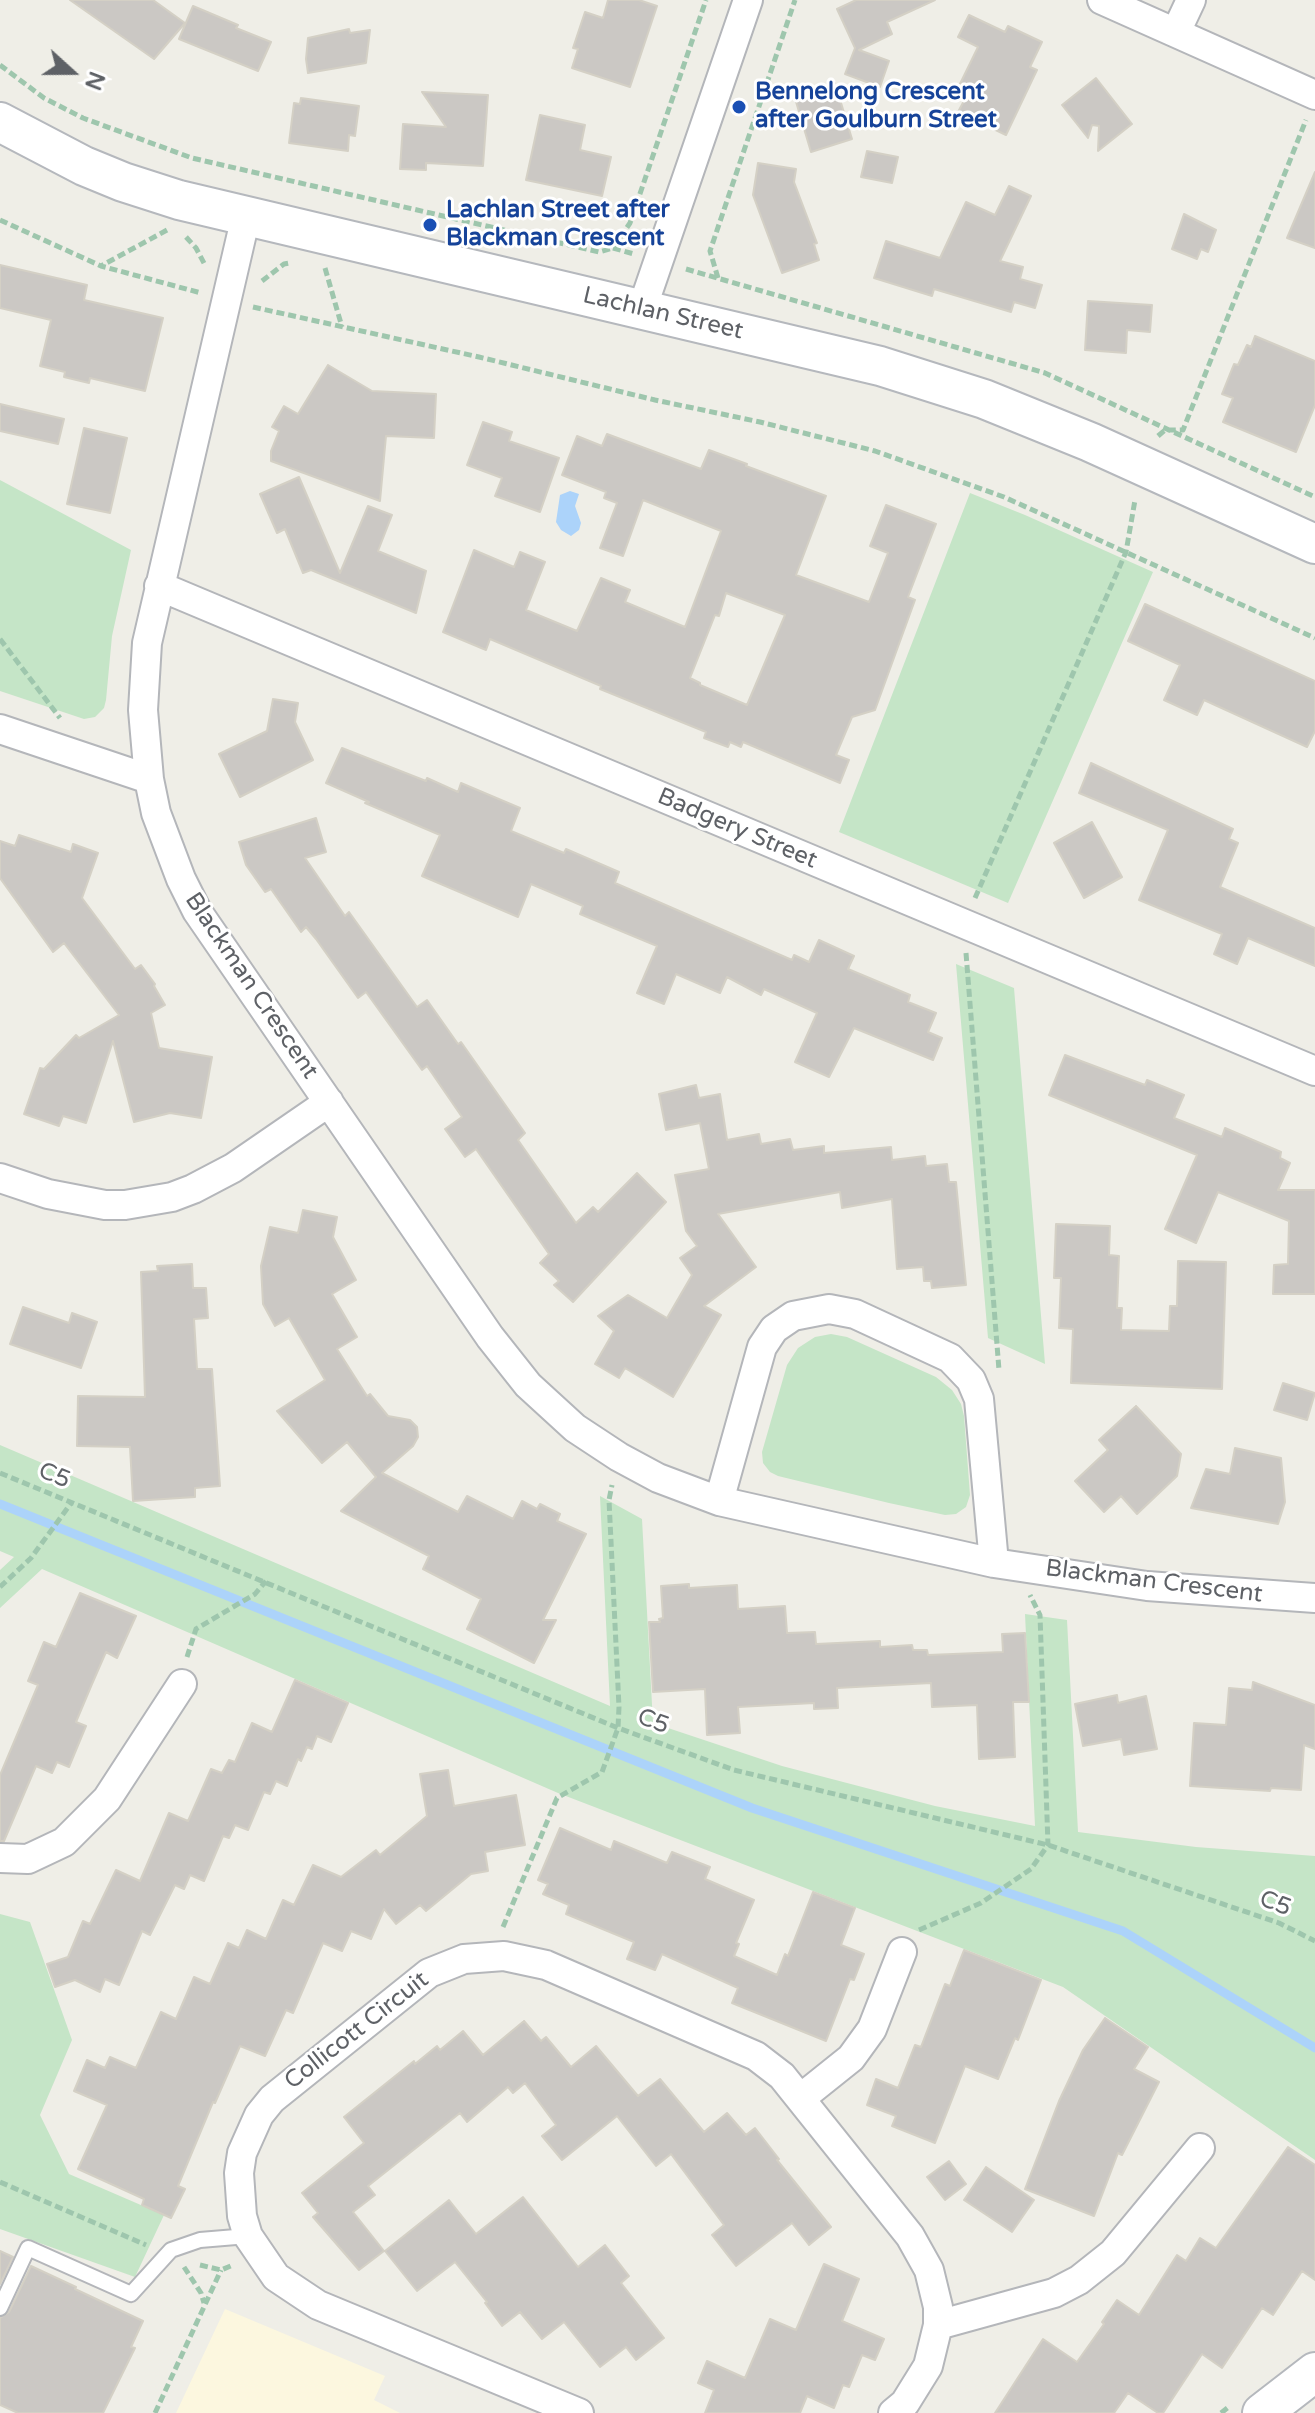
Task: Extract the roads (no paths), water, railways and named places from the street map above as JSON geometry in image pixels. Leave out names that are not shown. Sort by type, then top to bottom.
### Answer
[{"type":"street","points":[[642,309],[748,0]]},
{"type":"street","points":[[1102,0],[1176,32],[1312,103]]},
{"type":"street","points":[[1176,32],[1191,0]]},
{"type":"street","name":"Lachlan Street","points":[[0,122],[84,166],[179,200],[880,366],[984,399],[1315,544]]},
{"type":"street","name":"Blackman Crescent","points":[[246,216],[147,643],[143,710],[149,779],[156,813],[181,879],[197,911],[490,1337],[528,1385],[575,1428],[658,1478],[719,1501],[1004,1564],[1147,1586],[1315,1598]]},
{"type":"street","name":"Badgery Street","points":[[159,586],[1315,1071]]},
{"type":"street","points":[[0,729],[149,779]]},
{"type":"street","points":[[0,1178],[48,1194],[105,1205],[172,1197],[233,1168],[329,1102]]},
{"type":"street","points":[[719,1501],[762,1347],[774,1329],[793,1316],[829,1309],[855,1314],[950,1358],[971,1380],[979,1399],[1004,1564]]},
{"type":"street","points":[[0,1858],[28,1859],[64,1842],[107,1799],[182,1684]]},
{"type":"street","points":[[801,2098],[851,2058],[872,2029],[902,1952]]},
{"type":"street","name":"Collicott Circuit","points":[[579,2413],[318,2305],[276,2277],[246,2249],[239,2173],[242,2153],[259,2115],[272,2099],[429,1973],[464,1959],[504,1956],[546,1965],[756,2056],[782,2076],[910,2236],[929,2270],[938,2307],[938,2325],[928,2366],[905,2403],[893,2413]]},
{"type":"street","points":[[938,2325],[1054,2293],[1079,2280],[1113,2253],[1200,2148]]},
{"type":"street","points":[[1262,2413],[1315,2372]]},
{"type":"lane","points":[[0,2308],[28,2248],[131,2294],[171,2250],[200,2240],[246,2249]]},
{"type":"water","points":[[570,491],[579,494],[575,506],[581,523],[579,530],[571,536],[561,530],[556,522],[560,495]]},
{"type":"waterway","points":[[0,1504],[752,1808],[1123,1931],[1315,2048]]},
{"type":"place","name":"Bennelong Crescent after Goulburn Street","points":[[739,107]]},
{"type":"place","name":"Lachlan Street after Blackman Crescent","points":[[430,225]]}]
